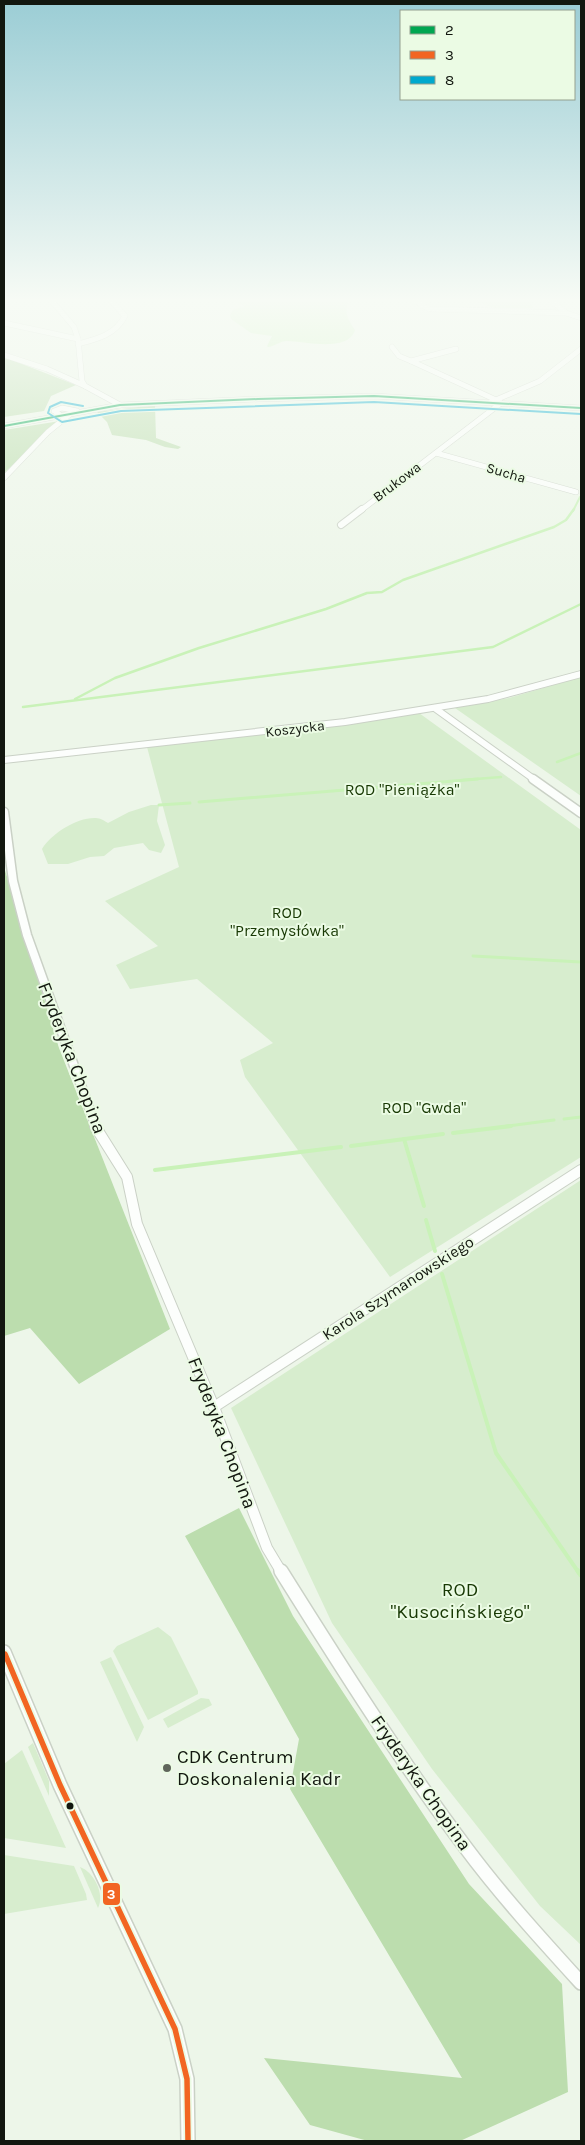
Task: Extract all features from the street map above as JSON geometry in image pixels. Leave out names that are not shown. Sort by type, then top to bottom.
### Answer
[{"type":"street","points":[[111,400],[120,405]]},
{"type":"street","points":[[4,426],[120,405],[258,400]]},
{"type":"street","points":[[471,400],[581,408]]},
{"type":"street","name":"Brukowa","points":[[341,525],[500,403]]},
{"type":"street","points":[[62,416],[54,411],[62,408],[82,412]]},
{"type":"street","points":[[4,478],[48,432],[71,414]]},
{"type":"street","name":"Sucha","points":[[436,453],[576,492]]},
{"type":"street","name":"Koszycka","points":[[4,760],[280,731],[436,709],[547,686],[581,674]]},
{"type":"street","points":[[436,709],[581,813]]},
{"type":"street","name":"Fryderyka Chopina","points":[[4,812],[13,881],[27,935],[97,1130],[127,1178],[137,1224],[214,1407],[266,1548],[356,1691],[466,1848],[531,1928],[581,1983]]},
{"type":"street","name":"Karola Szymanowskiego","points":[[214,1407],[581,1170]]},
{"type":"street","points":[[4,1652],[60,1785],[122,1913],[175,2029],[187,2079],[188,2141]]},
{"type":"green space","points":[[581,677],[581,796],[455,708],[509,698]]},
{"type":"green space","points":[[419,713],[581,830],[581,1157],[390,1277],[245,1077],[240,1060],[273,1043],[197,979],[130,989],[116,965],[158,946],[105,901],[179,867],[147,747],[354,724]]},
{"type":"green space","points":[[151,805],[159,805],[157,821],[165,845],[161,853],[149,850],[143,843],[114,848],[104,856],[90,857],[68,864],[48,864],[42,849],[58,832],[73,823],[89,818],[99,818],[108,823],[129,812]]},
{"type":"green space","name":"ROD \"Kusocińskiego\"","points":[[581,1180],[581,1945],[540,1906],[432,1769],[332,1623],[231,1408]]},
{"type":"green space","points":[[158,1627],[171,1637],[198,1694],[148,1720],[113,1651],[117,1646]]},
{"type":"green space","points":[[111,1657],[144,1727],[137,1742],[100,1662]]},
{"type":"green space","points":[[201,1698],[209,1699],[212,1705],[168,1728],[163,1719]]},
{"type":"green space","points":[[33,1743],[49,1781],[49,1796],[28,1747]]},
{"type":"green space","points":[[22,1750],[66,1848],[4,1838],[4,1764]]},
{"type":"green space","points":[[4,1855],[74,1866],[87,1900],[4,1914]]},
{"type":"green space","points":[[80,1867],[94,1878],[97,1884],[100,1896],[98,1908]]},
{"type":"shaded area","points":[[4,400],[49,400],[44,411],[4,417]]},
{"type":"shaded area","points":[[155,405],[156,438],[181,447],[178,449],[165,447],[146,440],[112,435],[107,422],[97,412]]},
{"type":"shaded area","points":[[60,421],[4,473],[4,430]]},
{"type":"shaded area","points":[[4,867],[59,1048],[170,1329],[79,1384],[30,1328],[4,1336]]},
{"type":"shaded area","points":[[239,1508],[293,1616],[469,1884],[562,1984],[568,2092],[460,2141],[368,2141],[310,2125],[264,2058],[462,2078],[290,1789],[299,1739],[185,1536]]},
{"type":"waterway","points":[[574,509],[580,497]]},
{"type":"waterway","points":[[75,699],[115,678],[199,648],[326,609],[367,593],[382,592],[403,580],[554,527],[566,520],[574,509]]},
{"type":"waterway","points":[[23,707],[493,647],[581,604]]},
{"type":"waterway","points":[[557,762],[581,753]]},
{"type":"waterway","points":[[463,780],[501,777]]},
{"type":"waterway","points":[[199,802],[478,779]]},
{"type":"waterway","points":[[159,805],[190,803]]},
{"type":"waterway","points":[[473,956],[581,962]]},
{"type":"waterway","points":[[564,1119],[581,1117]]},
{"type":"waterway","points":[[501,1127],[554,1120]]},
{"type":"waterway","points":[[453,1133],[511,1126]]},
{"type":"waterway","points":[[404,1139],[443,1134]]},
{"type":"waterway","points":[[351,1146],[404,1139]]},
{"type":"waterway","points":[[404,1139],[424,1206]]},
{"type":"waterway","points":[[155,1170],[341,1147]]},
{"type":"waterway","points":[[426,1220],[435,1251]]},
{"type":"waterway","points":[[442,1274],[496,1453],[579,1573]]},
{"type":"waterway","points":[[578,1571],[581,1575]]},
{"type":"transit line","name":"2","points":[[4,426],[120,405],[233,400]]},
{"type":"transit line","name":"2","points":[[445,400],[581,408]]},
{"type":"transit line","name":"8","points":[[83,406],[61,402],[50,407],[48,413],[51,417],[62,422],[121,411],[374,402],[581,414]]},
{"type":"transit line","name":"3","points":[[5,1654],[60,1785],[175,2029],[187,2079],[188,2141]]},
{"type":"place","name":"CDK Centrum Doskonalenia Kadr","points":[[167,1768]]},
{"type":"park label","name":"ROD \"Pieniążka\"","points":[[402,789]]},
{"type":"park label","name":"ROD \"Przemysłówka\"","points":[[287,921]]},
{"type":"park label","name":"ROD \"Gwda\"","points":[[424,1107]]}]
